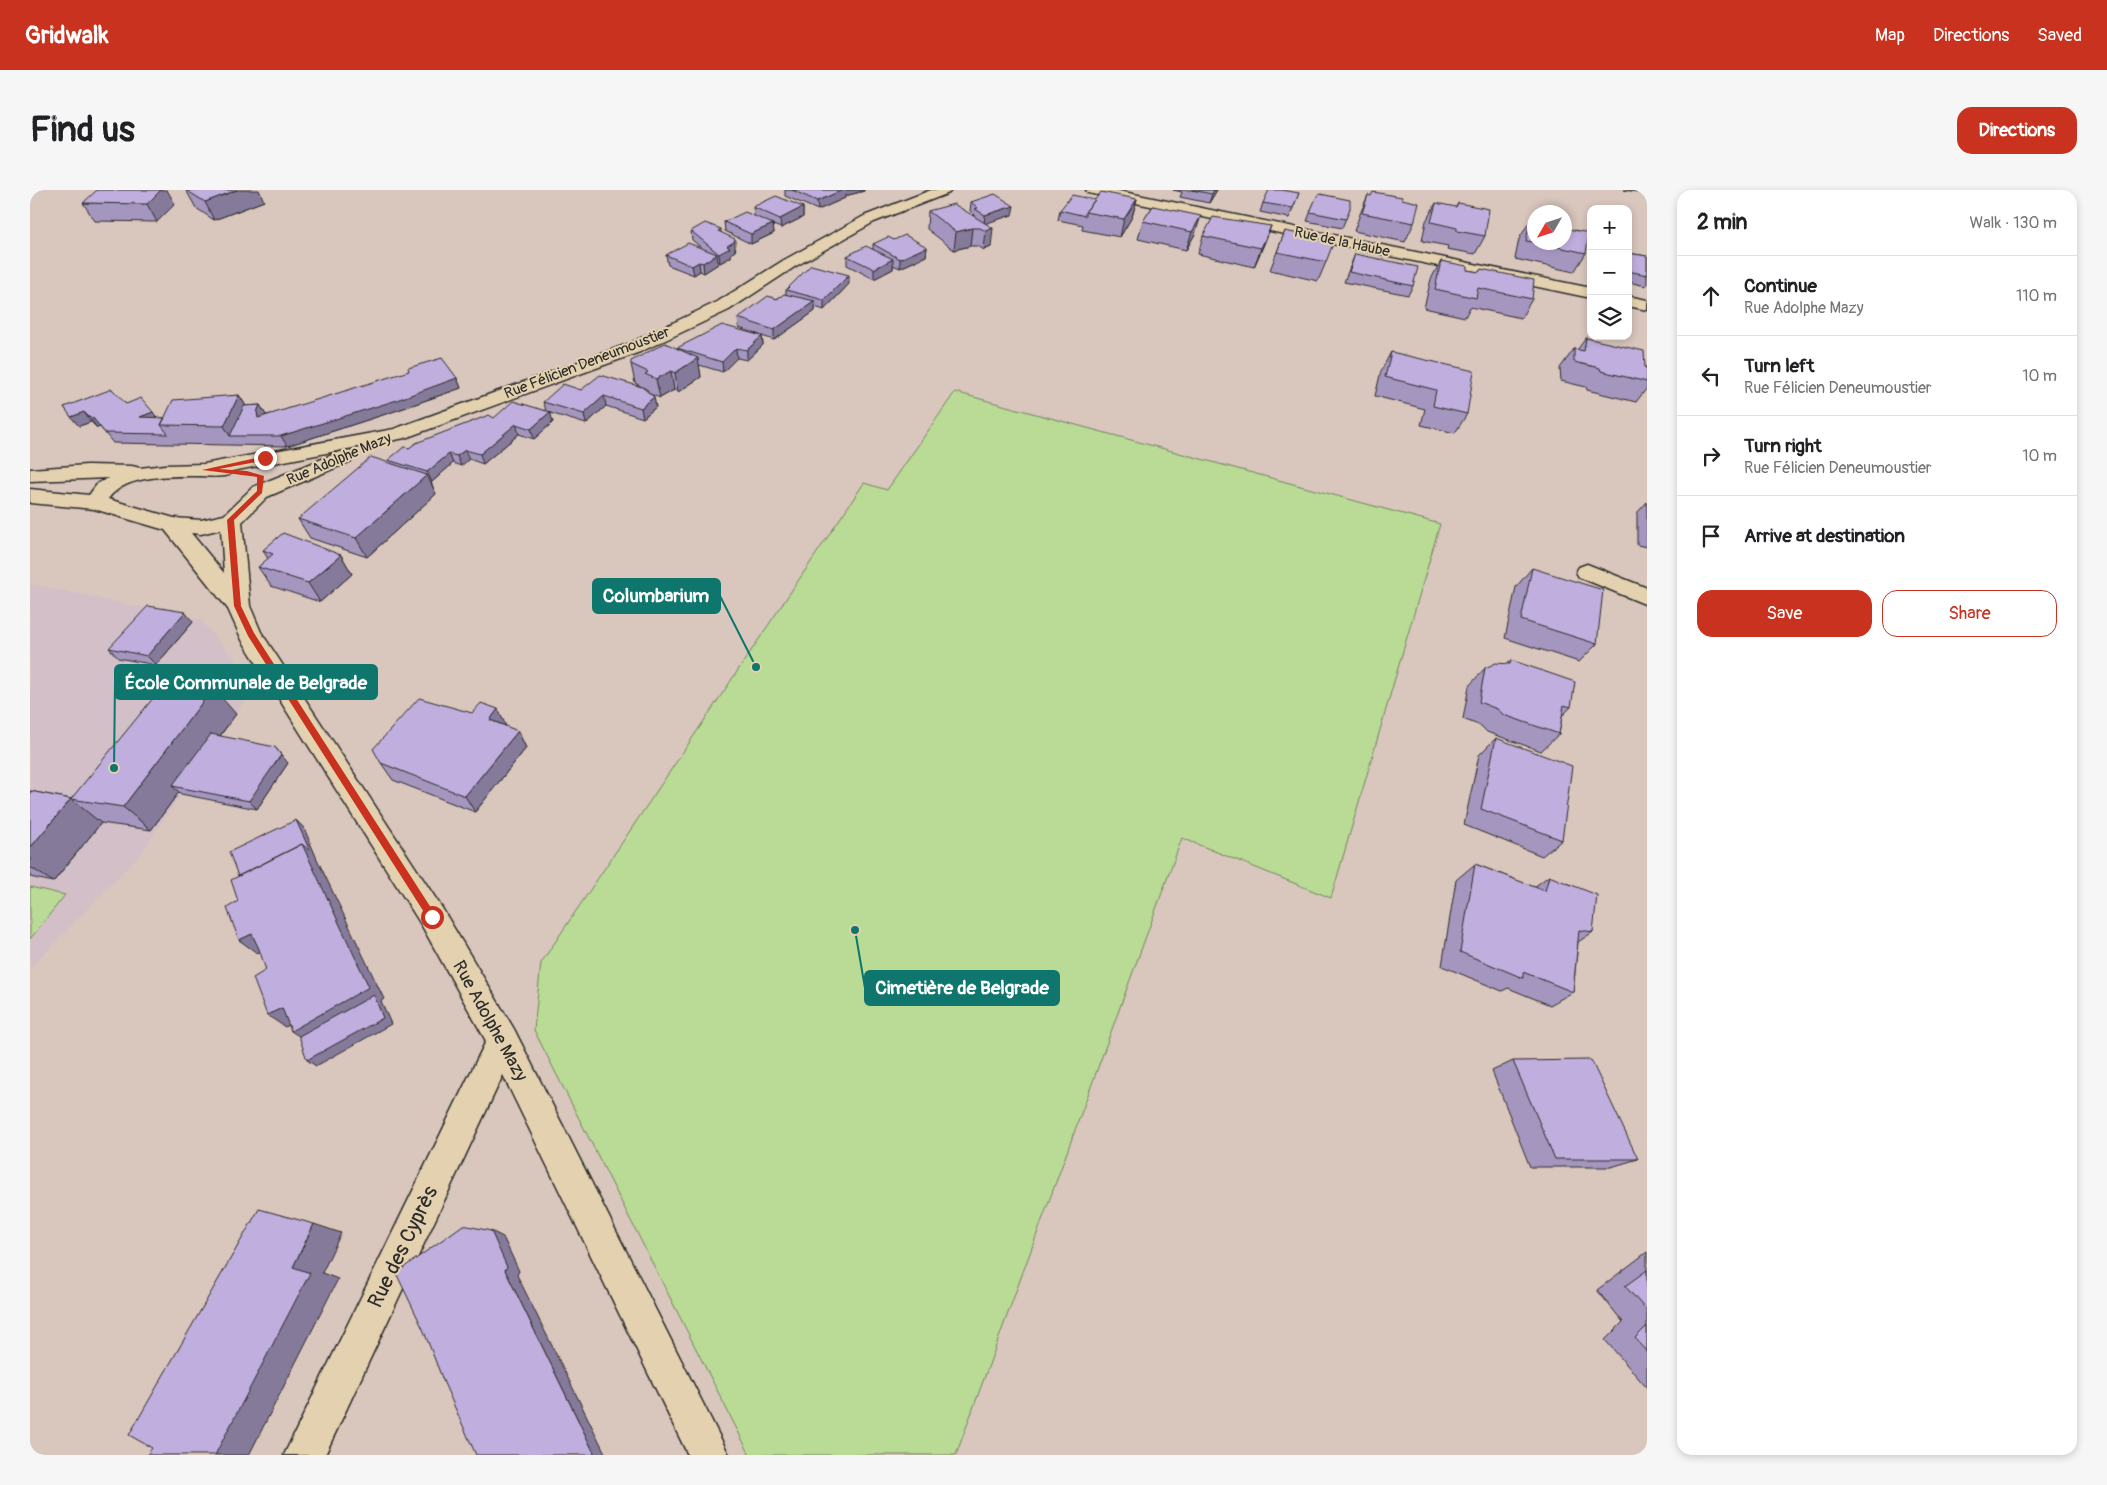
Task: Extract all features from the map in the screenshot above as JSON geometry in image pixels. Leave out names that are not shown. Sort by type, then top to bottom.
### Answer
[{"type":"street","name":"Rue Félicien Deneumoustier","points":[[205,470],[398,434],[634,348],[724,306],[790,263],[869,220],[944,190]]},
{"type":"street","name":"Rue de la Haube","points":[[1093,190],[1587,292]]},
{"type":"street","points":[[1632,302],[1647,305]]},
{"type":"street","name":"Rue Adolphe Mazy","points":[[238,606],[231,520],[260,492],[398,434]]},
{"type":"street","name":"Rue Félicien Deneumoustier","points":[[95,502],[108,485],[154,472],[205,470],[247,473],[260,476],[260,492]]},
{"type":"street","points":[[30,475],[88,471],[154,472]]},
{"type":"street","points":[[30,496],[95,502],[173,525],[201,527],[231,520]]},
{"type":"street","name":"Rue Adolphe Mazy","points":[[173,525],[238,606],[250,634],[432,917],[502,1040],[709,1455]]},
{"type":"street","points":[[1587,572],[1647,597]]},
{"type":"street","name":"Rue des Cyprès","points":[[304,1455],[502,1040]]},
{"type":"shaded area","points":[[30,584],[200,620],[256,684],[141,853],[30,968]]},
{"type":"green space","points":[[955,392],[1440,524],[1331,898],[1182,838],[956,1455],[750,1455],[534,1030],[541,963],[864,483],[887,490]]},
{"type":"green space","points":[[30,887],[65,895],[30,939]]},
{"type":"building","points":[[97,190],[161,190],[147,204],[83,203]]},
{"type":"building","points":[[186,190],[237,190],[205,202]]},
{"type":"building","points":[[792,190],[843,190],[817,201]]},
{"type":"building","points":[[1192,190],[1214,190],[1212,194]]},
{"type":"building","points":[[1269,190],[1299,193],[1293,208],[1263,203]]},
{"type":"building","points":[[1101,192],[1137,199],[1124,219],[1085,212]]},
{"type":"building","points":[[1373,192],[1402,197],[1402,199],[1419,203],[1414,223],[1362,213],[1368,195],[1371,196]]},
{"type":"building","points":[[995,194],[1014,206],[985,215],[975,209],[978,208],[971,202]]},
{"type":"building","points":[[1320,194],[1350,200],[1350,208],[1346,219],[1310,212],[1316,198]]},
{"type":"building","points":[[1072,195],[1095,200],[1085,212],[1085,216],[1060,210]]},
{"type":"building","points":[[776,196],[803,207],[780,219],[753,207]]},
{"type":"building","points":[[1436,203],[1456,207],[1458,203],[1489,209],[1485,236],[1457,231],[1457,228],[1431,222]]},
{"type":"building","points":[[954,204],[993,228],[986,231],[980,228],[972,228],[956,232],[928,211]]},
{"type":"building","points":[[1153,206],[1201,216],[1192,232],[1143,221]]},
{"type":"building","points":[[745,212],[773,224],[751,234],[724,222]]},
{"type":"building","points":[[1213,217],[1271,226],[1261,248],[1203,236]]},
{"type":"building","points":[[705,223],[721,229],[718,231],[735,239],[734,242],[727,246],[730,248],[719,254],[691,231]]},
{"type":"building","points":[[1572,230],[1587,233],[1586,253],[1572,250]]},
{"type":"building","points":[[1285,231],[1334,241],[1326,262],[1277,252]]},
{"type":"building","points":[[905,235],[927,247],[900,259],[873,244],[888,237],[894,240]]},
{"type":"building","points":[[688,243],[717,254],[703,263],[699,262],[692,266],[666,255]]},
{"type":"building","points":[[866,246],[893,259],[874,269],[847,256]]},
{"type":"building","points":[[1355,254],[1418,267],[1413,286],[1349,272]]},
{"type":"building","points":[[1632,254],[1647,256],[1647,275],[1632,272]]},
{"type":"building","points":[[1441,261],[1467,266],[1467,270],[1479,272],[1481,269],[1534,280],[1532,299],[1478,288],[1476,298],[1435,289]]},
{"type":"building","points":[[811,265],[849,275],[824,300],[786,290]]},
{"type":"building","points":[[784,294],[815,301],[774,330],[738,318],[768,296],[777,299]]},
{"type":"building","points":[[722,325],[762,336],[747,350],[736,348],[722,362],[677,348]]},
{"type":"building","points":[[1586,338],[1587,340],[1595,340],[1644,351],[1647,382],[1601,371],[1600,368],[1574,362],[1574,349],[1584,351]]},
{"type":"building","points":[[665,343],[698,358],[675,373],[671,371],[656,379],[645,374],[648,372],[631,364],[631,361]]},
{"type":"building","points":[[1391,352],[1474,371],[1467,414],[1433,406],[1436,390],[1385,377]]},
{"type":"building","points":[[442,358],[457,378],[394,401],[281,436],[230,436],[244,406],[260,405],[257,412],[258,418],[409,371],[408,368]]},
{"type":"building","points":[[600,375],[642,387],[654,397],[641,408],[604,396],[584,414],[543,402],[563,384],[581,390]]},
{"type":"building","points":[[112,389],[126,404],[141,398],[153,412],[140,417],[165,418],[161,425],[168,434],[105,433],[93,418],[90,418],[84,412],[71,417],[64,407]]},
{"type":"building","points":[[239,395],[224,426],[161,425],[173,400]]},
{"type":"building","points":[[513,401],[550,412],[531,429],[516,424],[480,454],[465,450],[457,456],[449,454],[427,472],[388,460],[404,447],[409,448],[416,443],[489,415],[494,418]]},
{"type":"building","points":[[371,457],[427,475],[356,538],[298,519]]},
{"type":"building","points":[[283,533],[341,555],[308,583],[258,567],[273,554],[263,550]]},
{"type":"building","points":[[1532,568],[1603,590],[1597,644],[1521,620]]},
{"type":"building","points":[[148,606],[185,612],[147,656],[109,648]]},
{"type":"building","points":[[1511,660],[1575,682],[1571,707],[1564,705],[1559,734],[1504,715],[1497,709],[1479,702],[1485,668],[1496,663],[1510,664]]},
{"type":"building","points":[[167,681],[213,688],[123,807],[71,799]]},
{"type":"building","points":[[419,698],[472,713],[481,703],[498,709],[490,720],[518,731],[465,796],[381,763],[373,749]]},
{"type":"building","points":[[211,734],[275,747],[281,755],[249,801],[172,786]]},
{"type":"building","points":[[1496,738],[1572,766],[1562,840],[1481,809]]},
{"type":"building","points":[[30,791],[71,799],[30,848]]},
{"type":"building","points":[[296,820],[310,851],[302,844],[238,876],[229,852]]},
{"type":"building","points":[[302,844],[369,987],[291,1031],[282,1008],[267,1015],[253,978],[266,970],[259,949],[252,934],[239,940],[227,908],[238,901],[231,880]]},
{"type":"building","points":[[1475,864],[1545,891],[1549,876],[1597,895],[1593,932],[1579,930],[1573,992],[1523,972],[1523,978],[1460,952]]},
{"type":"building","points":[[374,995],[383,1018],[307,1060],[299,1036]]},
{"type":"building","points":[[1591,1060],[1638,1159],[1555,1159],[1513,1061]]},
{"type":"building","points":[[259,1209],[314,1224],[293,1267],[310,1273],[215,1455],[147,1455],[152,1448],[129,1435]]},
{"type":"building","points":[[463,1225],[491,1231],[507,1267],[505,1270],[595,1455],[476,1455],[444,1383],[423,1329],[396,1273]]},
{"type":"building","points":[[1647,1270],[1647,1311],[1625,1286]]},
{"type":"building","points":[[1647,1326],[1647,1351],[1635,1338]]},
{"type":"place","name":"Columbarium","points":[[756,667]]},
{"type":"place","name":"École Communale de Belgrade","points":[[114,768]]},
{"type":"place","name":"Cimetière de Belgrade","points":[[855,930]]},
{"type":"route","points":[[265,458],[205,470],[247,473],[260,476],[260,492],[231,520],[234,577],[238,606],[250,634],[432,917]]}]
